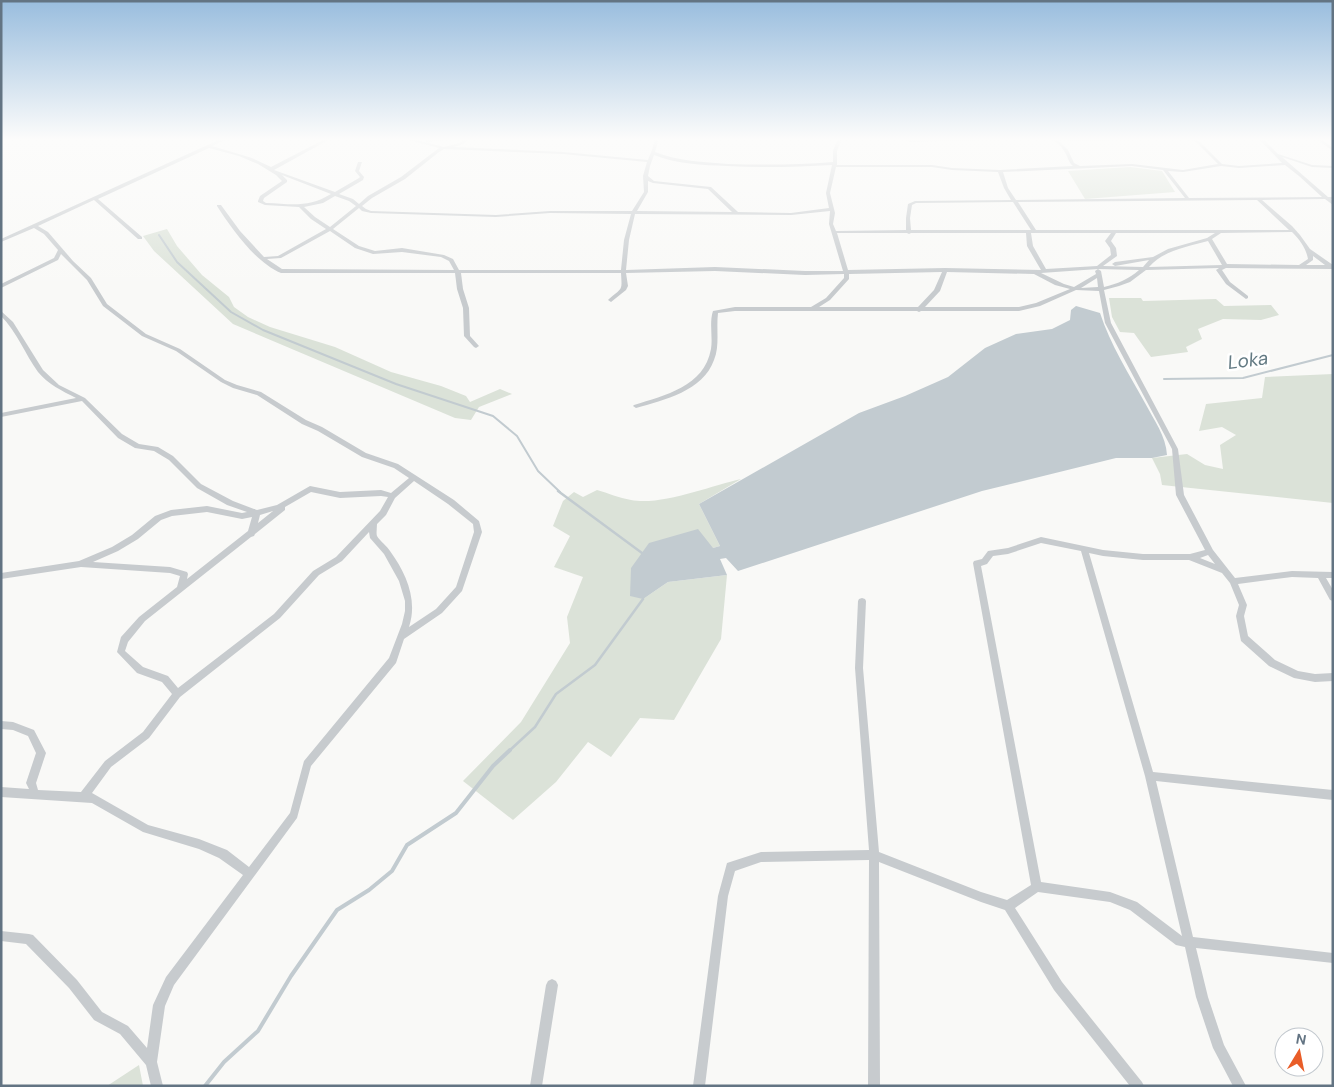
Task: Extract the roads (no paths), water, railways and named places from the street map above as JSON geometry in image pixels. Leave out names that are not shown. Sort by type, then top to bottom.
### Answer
[{"type":"street","points":[[1,241],[115,189]]},
{"type":"street","points":[[273,189],[260,201],[273,205],[300,206],[321,202],[344,189]]},
{"type":"street","points":[[321,189],[351,200],[371,212],[496,216],[550,212],[791,214],[832,209]]},
{"type":"street","points":[[266,258],[279,258],[330,230],[370,197],[385,189]]},
{"type":"street","points":[[611,300],[624,290],[622,278],[625,271],[623,262],[628,226],[646,189]]},
{"type":"street","points":[[710,189],[736,213]]},
{"type":"street","points":[[811,309],[828,299],[847,278],[833,232],[832,209],[828,189]]},
{"type":"street","points":[[1009,189],[1031,231],[1030,246],[1044,271]]},
{"type":"street","points":[[1179,189],[1187,198]]},
{"type":"street","points":[[1316,189],[1333,204]]},
{"type":"street","points":[[94,198],[140,238]]},
{"type":"street","points":[[909,233],[908,218],[910,204],[916,202],[1333,198]]},
{"type":"street","points":[[1259,200],[1293,231],[1308,248],[1331,267]]},
{"type":"street","points":[[219,206],[229,222],[281,271],[458,272],[715,269],[805,273],[945,270],[1033,272],[1098,267],[1154,258],[1170,250],[1209,239],[1219,232]]},
{"type":"street","points":[[300,206],[330,230],[357,247],[375,253],[402,250],[442,256],[450,260],[458,272],[460,289],[466,308],[467,336],[476,346]]},
{"type":"street","points":[[34,226],[46,233],[89,279],[105,305],[144,335],[178,350],[223,381],[235,387],[259,393],[304,422],[320,429],[364,455],[396,466],[451,502],[476,522],[478,532],[459,589],[439,611],[401,638]]},
{"type":"street","points":[[1115,231],[1108,240],[1113,248],[1114,256],[1098,267],[1097,275],[1102,289],[1108,323],[1173,444],[1180,495],[1210,552],[1233,581],[1243,605],[1240,616],[1241,630],[1244,638],[1251,647],[1272,663],[1297,675],[1316,678],[1333,677]]},
{"type":"street","points":[[833,232],[1293,231]]},
{"type":"street","points":[[1209,239],[1225,266]]},
{"type":"street","points":[[1300,267],[1311,259],[1308,248]]},
{"type":"street","points":[[1,286],[56,259],[60,250]]},
{"type":"street","points":[[1033,272],[1065,286],[1102,289],[1129,282],[1146,269],[1154,258]]},
{"type":"street","points":[[1098,267],[1146,269],[1225,266],[1331,267]]},
{"type":"street","points":[[1225,266],[1220,270],[1223,278],[1246,297]]},
{"type":"street","points":[[919,310],[937,290],[945,270]]},
{"type":"street","points":[[636,406],[683,390],[704,373],[714,347],[715,312],[735,309],[919,310],[1028,308],[1080,288],[1097,275]]},
{"type":"street","points":[[1,313],[12,323],[41,371],[57,386],[83,399],[120,436],[137,446],[156,449],[171,458],[199,486],[230,504],[257,513]]},
{"type":"street","points":[[1,415],[83,399]]},
{"type":"street","points":[[84,798],[103,770],[146,735],[177,694],[277,616],[316,573],[339,559],[383,513],[392,496],[414,478]]},
{"type":"street","points":[[80,564],[115,549],[135,537],[158,518],[171,513],[207,509],[242,516],[257,513],[291,500],[310,489],[340,495],[381,493],[392,496]]},
{"type":"street","points":[[177,694],[165,679],[140,670],[122,652],[124,640],[142,619],[251,534],[291,500]]},
{"type":"street","points":[[251,534],[257,513]]},
{"type":"street","points":[[151,1062],[159,1005],[170,981],[294,815],[307,764],[392,660],[409,612],[405,585],[382,544],[373,536],[373,523]]},
{"type":"street","points":[[1037,887],[977,563],[983,563],[989,559],[991,553],[1008,551],[1041,540],[1084,549],[1143,557],[1190,557],[1210,552]]},
{"type":"street","points":[[1084,549],[1150,776],[1207,1015],[1219,1048],[1240,1086]]},
{"type":"street","points":[[1190,557],[1226,572]]},
{"type":"street","points":[[1,576],[80,564],[170,570],[184,574],[180,590]]},
{"type":"street","points":[[1233,581],[1292,574],[1333,575]]},
{"type":"street","points":[[1320,574],[1333,598]]},
{"type":"street","points":[[862,601],[859,668],[874,854],[874,1086]]},
{"type":"street","points":[[1,725],[12,726],[31,733],[40,753],[31,783],[35,793]]},
{"type":"street","points":[[1150,776],[1333,795]]},
{"type":"street","points":[[1,792],[93,798],[146,829],[199,844],[223,854],[251,874]]},
{"type":"street","points":[[699,1086],[723,896],[731,867],[761,857],[874,854],[1008,906],[1058,986],[1138,1086]]},
{"type":"street","points":[[1008,906],[1037,887],[1119,899],[1133,906],[1180,941],[1333,958]]},
{"type":"street","points":[[1,936],[29,939],[73,984],[98,1016],[124,1030],[151,1062],[158,1086]]},
{"type":"street","points":[[536,1086],[552,985]]},
{"type":"waterway","points":[[159,235],[177,262],[231,312],[263,330],[396,384],[493,416],[517,436],[538,471],[560,492]]},
{"type":"waterway","name":"Loka","points":[[1164,379],[1243,378],[1333,355]]},
{"type":"waterway","points":[[558,491],[642,553]]},
{"type":"waterway","points":[[509,751],[535,727],[556,694],[595,665],[643,599]]},
{"type":"waterway","points":[[205,1086],[224,1062],[258,1031],[291,976],[337,910],[369,890],[392,871],[407,845],[456,813],[493,766],[510,750]]}]
